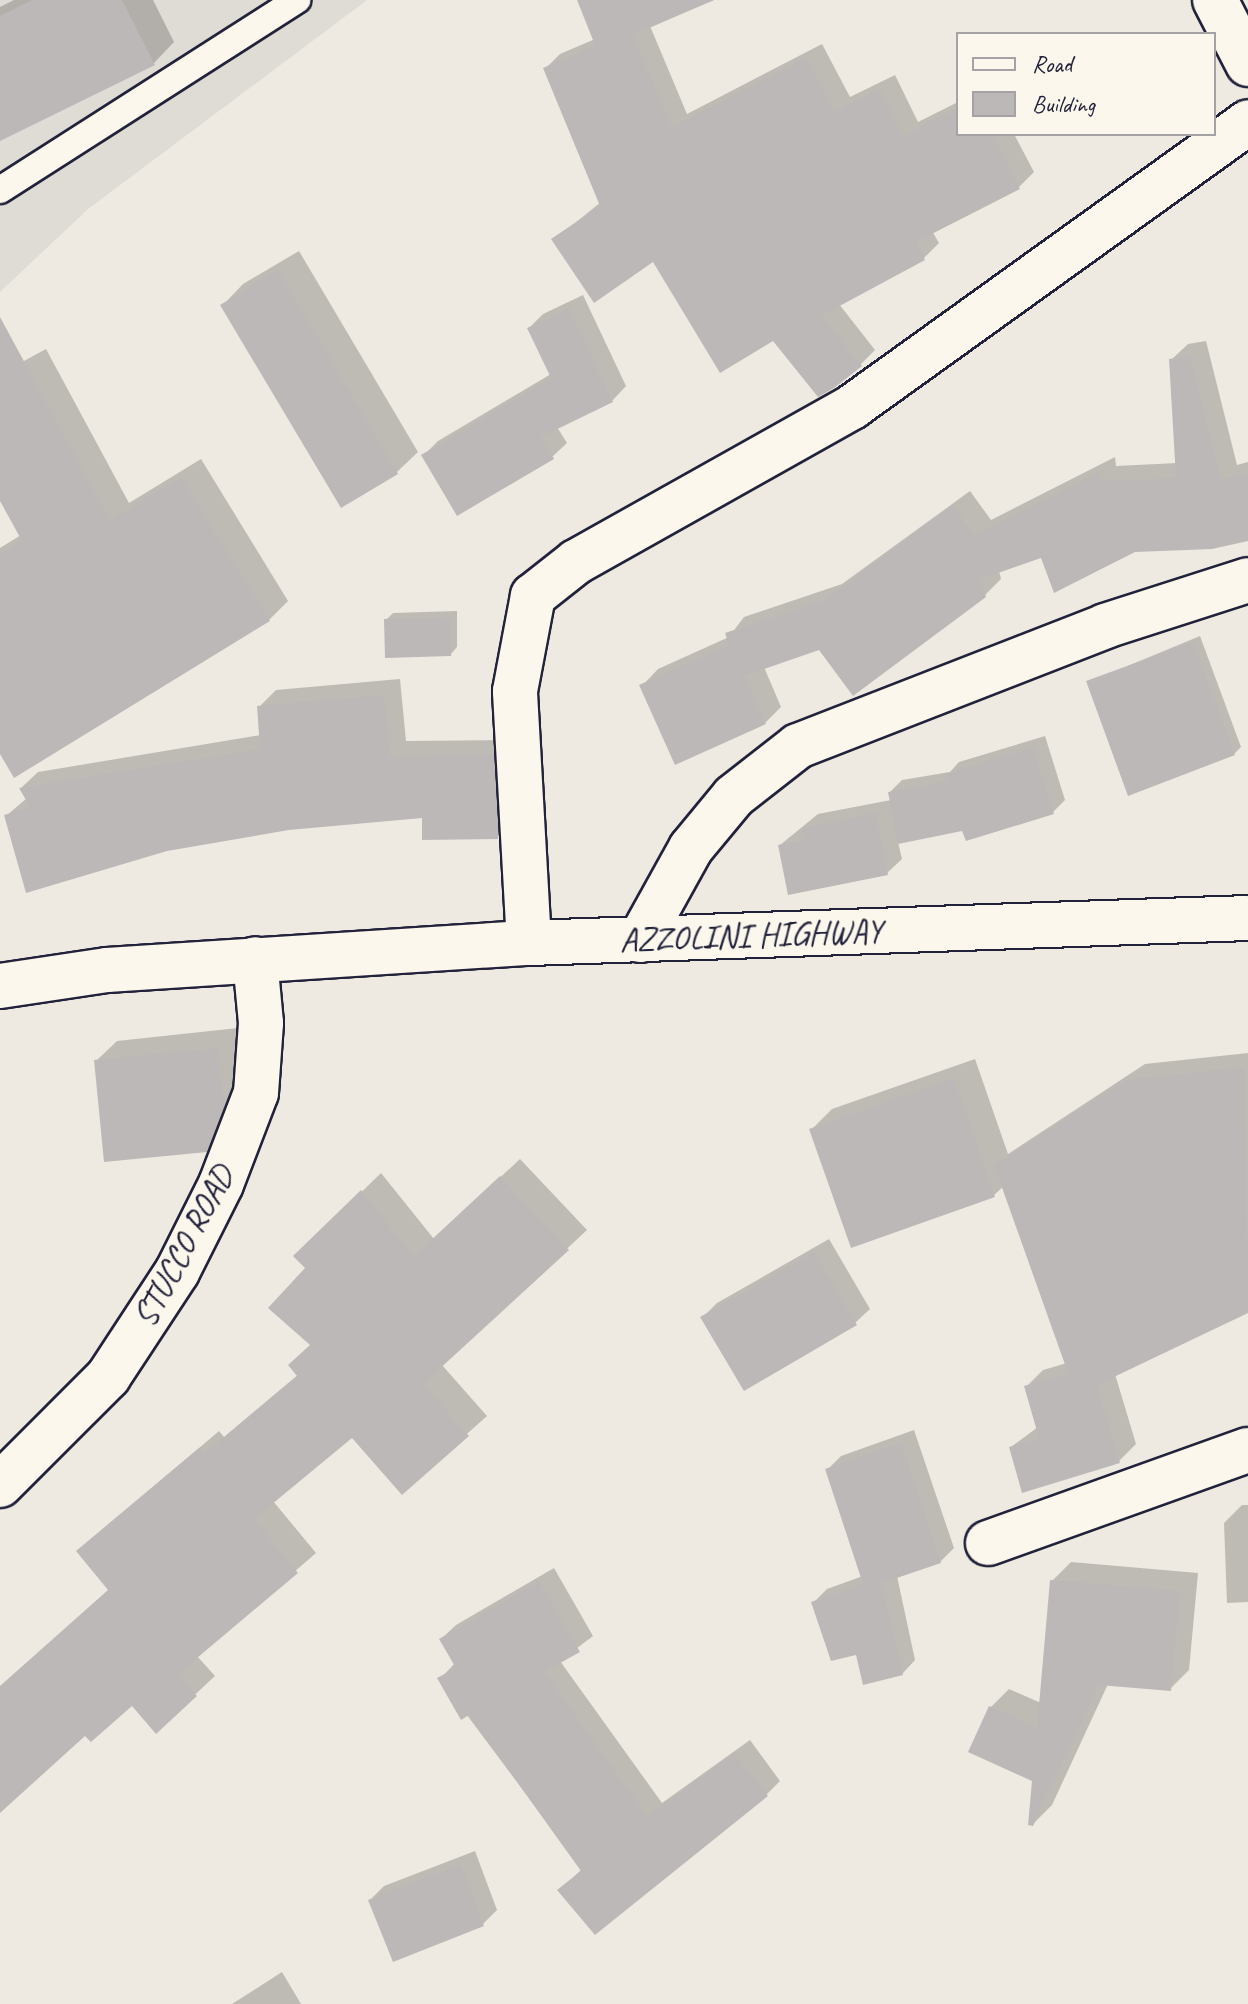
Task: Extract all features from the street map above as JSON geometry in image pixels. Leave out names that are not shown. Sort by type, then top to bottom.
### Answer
[{"type":"street","points":[[1215,0],[1248,64]]},
{"type":"street","points":[[529,943],[525,809],[515,691],[533,596],[615,538],[852,407],[1248,122]]},
{"type":"street","points":[[640,940],[708,827],[734,796],[798,746],[1105,626],[1248,580]]},
{"type":"street","name":"AZZOLINI HIGHWAY","points":[[0,986],[107,970],[529,943],[1248,918]]},
{"type":"street","name":"STUCCO ROAD","points":[[0,1485],[108,1377],[177,1272],[221,1184],[256,1093],[261,1023],[255,959]]},
{"type":"street","points":[[988,1543],[1248,1450]]},
{"type":"lane","points":[[0,190],[297,0]]},
{"type":"shaded area","points":[[0,0],[367,0],[88,209],[0,292]]},
{"type":"building","points":[[32,0],[122,0],[155,65],[0,141],[0,16]]},
{"type":"building","points":[[577,0],[714,0],[633,35],[672,127],[807,57],[834,111],[880,89],[903,136],[956,109],[956,136],[993,136],[1020,189],[916,242],[925,260],[821,316],[862,366],[834,388],[818,397],[773,341],[720,373],[653,262],[594,303],[551,239],[600,206],[543,68],[595,45]]},
{"type":"building","points":[[278,270],[398,474],[341,508],[220,305]]},
{"type":"building","points":[[569,308],[613,402],[541,437],[554,459],[457,516],[421,455],[551,378],[527,328]]},
{"type":"building","points":[[0,317],[110,520],[181,477],[270,621],[14,778],[0,754],[0,554],[22,541],[0,501]]},
{"type":"building","points":[[1190,356],[1221,480],[1248,474],[1248,541],[1212,549],[1135,552],[1054,593],[1041,558],[981,579],[986,597],[853,696],[819,650],[744,676],[766,724],[675,765],[639,685],[729,645],[725,633],[824,600],[953,505],[974,535],[1099,472],[1101,481],[1176,478],[1169,359]]},
{"type":"building","points":[[451,617],[451,656],[385,658],[384,619]]},
{"type":"building","points":[[1193,642],[1235,755],[1128,796],[1086,681]]},
{"type":"building","points":[[384,695],[390,757],[494,755],[498,839],[422,840],[422,818],[289,830],[167,851],[26,893],[4,815],[30,807],[19,788],[260,749],[257,706]]},
{"type":"building","points":[[1033,747],[1054,814],[966,841],[962,831],[898,844],[888,792],[947,781],[945,774]]},
{"type":"building","points":[[876,813],[888,875],[788,895],[778,845],[804,840],[802,828]]},
{"type":"building","points":[[218,1048],[224,1108],[207,1152],[104,1162],[94,1060]]},
{"type":"building","points":[[1245,1067],[1248,1313],[1097,1385],[1120,1463],[1022,1493],[1009,1447],[1039,1438],[1024,1386],[1068,1373],[994,1165],[1126,1080]]},
{"type":"building","points":[[954,1078],[995,1197],[851,1248],[809,1129]]},
{"type":"building","points":[[500,1176],[569,1250],[423,1384],[469,1436],[402,1495],[352,1438],[254,1519],[298,1573],[178,1674],[197,1696],[156,1734],[132,1706],[91,1742],[85,1736],[0,1813],[0,1686],[108,1590],[76,1551],[199,1448],[204,1454],[297,1376],[288,1365],[310,1345],[268,1308],[305,1268],[293,1256],[361,1190],[414,1256]]},
{"type":"building","points":[[814,1252],[857,1325],[744,1391],[700,1317]]},
{"type":"building","points":[[901,1443],[941,1563],[882,1583],[903,1675],[863,1685],[856,1655],[831,1661],[811,1602],[863,1584],[825,1469]]},
{"type":"building","points":[[1050,1580],[1180,1591],[1171,1691],[1099,1685],[1033,1826],[1028,1825],[1032,1781],[968,1752],[989,1706],[1037,1728]]},
{"type":"building","points":[[539,1581],[580,1652],[544,1672],[647,1816],[735,1753],[768,1796],[595,1935],[557,1890],[581,1871],[469,1715],[461,1720],[437,1678],[456,1668],[439,1639]]},
{"type":"building","points":[[461,1864],[484,1926],[393,1962],[368,1900]]}]
